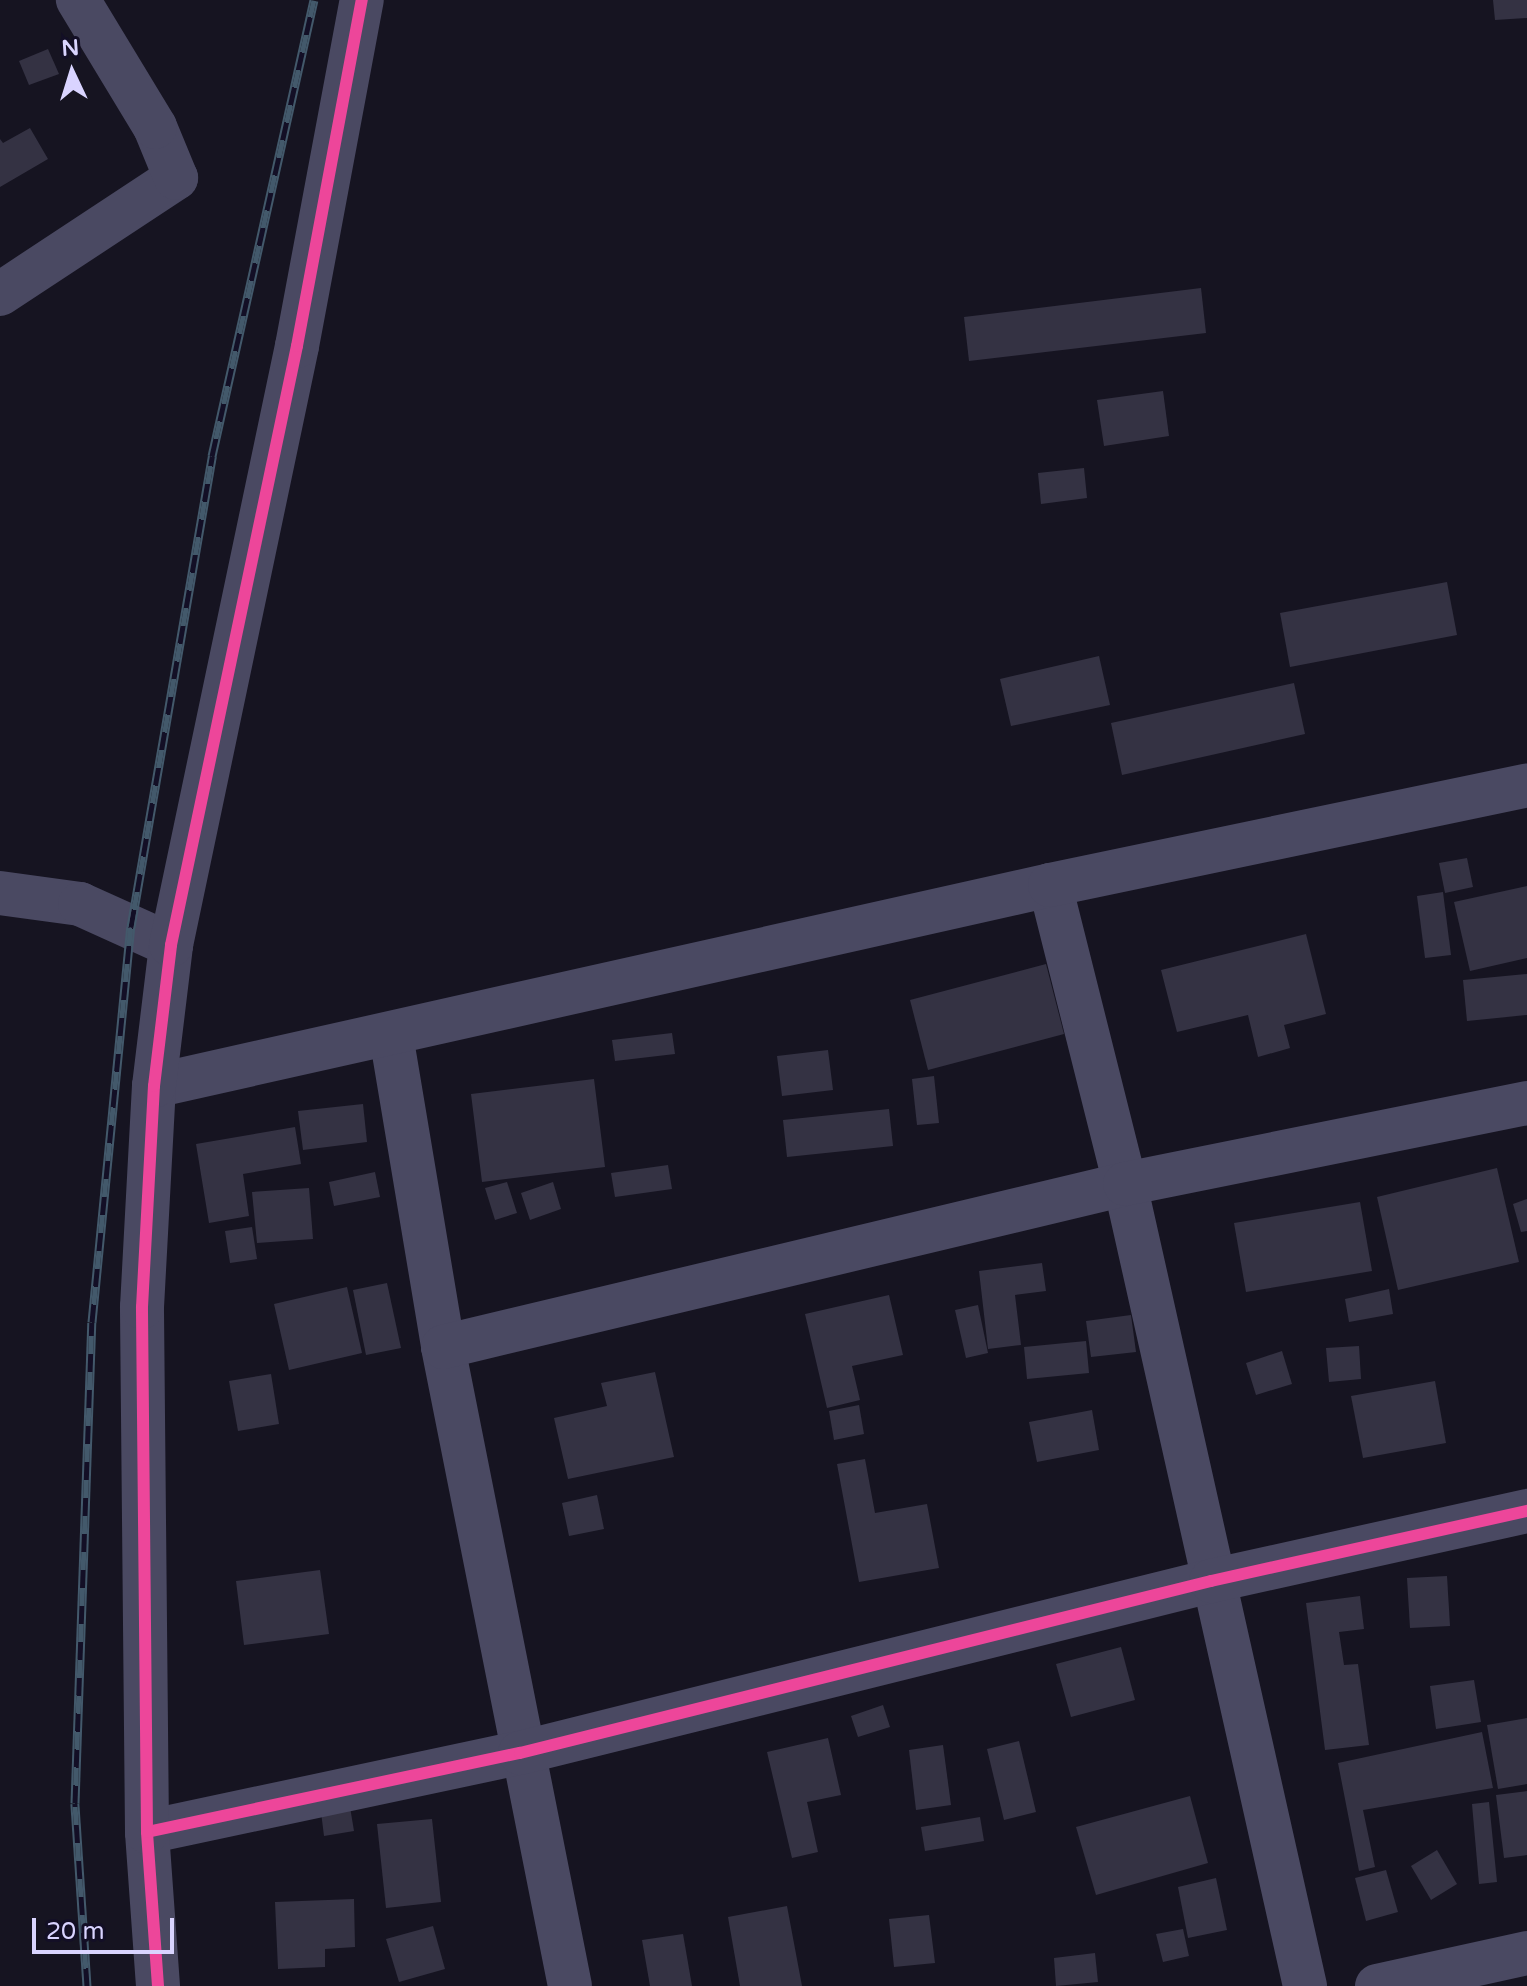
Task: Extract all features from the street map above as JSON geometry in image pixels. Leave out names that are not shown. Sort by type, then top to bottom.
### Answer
[{"type":"street","points":[[0,294],[176,178],[155,127],[78,0]]},
{"type":"street","points":[[158,1986],[147,1832],[142,1307],[154,1086],[171,945],[297,346],[362,0]]},
{"type":"street","points":[[154,1086],[1050,885],[1527,785]]},
{"type":"street","points":[[1050,885],[1125,1184],[1211,1581],[1305,1986]]},
{"type":"street","points":[[0,893],[80,904],[171,945]]},
{"type":"street","points":[[391,1035],[443,1347],[520,1753],[570,1986]]},
{"type":"street","points":[[443,1347],[1125,1184],[1527,1103]]},
{"type":"street","points":[[147,1832],[520,1753],[1211,1581],[1527,1511]]},
{"type":"street","points":[[1377,1986],[1527,1953]]},
{"type":"building","points":[[1493,0],[1527,0],[1527,18],[1495,20]]},
{"type":"building","points":[[48,49],[59,74],[29,85],[19,61]]},
{"type":"building","points":[[30,128],[48,159],[0,187],[0,139],[3,143]]},
{"type":"building","points":[[1201,288],[1206,333],[969,361],[964,317]]},
{"type":"building","points":[[1163,391],[1169,436],[1104,446],[1097,400]]},
{"type":"building","points":[[1084,468],[1087,498],[1041,504],[1038,473]]},
{"type":"building","points":[[1447,582],[1457,635],[1290,667],[1280,613]]},
{"type":"building","points":[[1099,656],[1110,705],[1011,726],[1000,679]]},
{"type":"building","points":[[1294,683],[1305,734],[1122,775],[1111,723]]},
{"type":"building","points":[[1467,858],[1473,887],[1445,893],[1439,863]]},
{"type":"building","points":[[1527,886],[1527,958],[1470,971],[1454,902]]},
{"type":"building","points":[[1443,892],[1451,955],[1425,958],[1417,896]]},
{"type":"building","points":[[1306,934],[1326,1014],[1284,1025],[1290,1048],[1258,1057],[1248,1015],[1177,1032],[1161,970]]},
{"type":"building","points":[[1046,964],[1064,1034],[928,1070],[910,1000]]},
{"type":"building","points":[[1527,974],[1527,1015],[1467,1021],[1463,980]]},
{"type":"building","points":[[672,1033],[675,1054],[615,1061],[612,1040]]},
{"type":"building","points":[[828,1050],[833,1090],[782,1096],[777,1056]]},
{"type":"building","points":[[934,1076],[939,1123],[917,1125],[912,1079]]},
{"type":"building","points":[[594,1079],[605,1167],[482,1182],[471,1094]]},
{"type":"building","points":[[363,1104],[367,1142],[303,1150],[298,1111]]},
{"type":"building","points":[[889,1109],[893,1146],[787,1157],[783,1120]]},
{"type":"building","points":[[295,1127],[301,1164],[243,1174],[249,1216],[209,1223],[196,1144]]},
{"type":"building","points":[[668,1165],[672,1189],[615,1197],[611,1173]]},
{"type":"building","points":[[1497,1168],[1519,1262],[1398,1290],[1377,1197]]},
{"type":"building","points":[[375,1172],[380,1197],[334,1206],[329,1182]]},
{"type":"building","points":[[507,1182],[517,1213],[495,1220],[485,1188]]},
{"type":"building","points":[[553,1182],[561,1209],[530,1220],[521,1193]]},
{"type":"building","points":[[309,1188],[313,1239],[257,1243],[252,1192]]},
{"type":"building","points":[[1527,1199],[1527,1231],[1521,1232],[1513,1204]]},
{"type":"building","points":[[1360,1202],[1372,1271],[1246,1292],[1234,1223]]},
{"type":"building","points":[[252,1227],[257,1259],[230,1263],[225,1231]]},
{"type":"building","points":[[1042,1263],[1046,1291],[1015,1295],[1021,1345],[988,1349],[979,1271]]},
{"type":"building","points":[[387,1283],[401,1348],[366,1355],[353,1290]]},
{"type":"building","points":[[347,1287],[362,1353],[289,1370],[274,1304]]},
{"type":"building","points":[[1389,1289],[1393,1314],[1349,1322],[1345,1299]]},
{"type":"building","points":[[889,1295],[903,1355],[852,1366],[860,1400],[827,1408],[805,1314]]},
{"type":"building","points":[[978,1305],[988,1353],[966,1358],[955,1310]]},
{"type":"building","points":[[1131,1315],[1136,1352],[1091,1357],[1086,1321]]},
{"type":"building","points":[[1086,1341],[1089,1373],[1027,1379],[1024,1347]]},
{"type":"building","points":[[1359,1346],[1361,1379],[1329,1382],[1326,1348]]},
{"type":"building","points":[[1282,1351],[1292,1384],[1256,1395],[1246,1363]]},
{"type":"building","points":[[655,1372],[674,1457],[568,1479],[554,1418],[607,1406],[601,1383]]},
{"type":"building","points":[[271,1374],[279,1424],[238,1431],[229,1381]]},
{"type":"building","points":[[1435,1381],[1446,1443],[1363,1458],[1351,1396]]},
{"type":"building","points":[[859,1405],[864,1434],[834,1440],[829,1411]]},
{"type":"building","points":[[1092,1410],[1099,1450],[1037,1462],[1029,1422]]},
{"type":"building","points":[[865,1459],[875,1513],[927,1504],[939,1568],[859,1582],[837,1464]]},
{"type":"building","points":[[597,1495],[604,1529],[569,1536],[562,1503]]},
{"type":"building","points":[[320,1570],[329,1634],[244,1645],[236,1581]]},
{"type":"building","points":[[1447,1576],[1450,1626],[1410,1628],[1407,1578]]},
{"type":"building","points":[[1360,1596],[1364,1629],[1339,1632],[1344,1665],[1358,1664],[1369,1745],[1325,1750],[1306,1603]]},
{"type":"building","points":[[1121,1647],[1135,1700],[1071,1717],[1056,1664]]},
{"type":"building","points":[[1474,1680],[1481,1722],[1436,1729],[1430,1686]]},
{"type":"building","points":[[883,1705],[890,1727],[858,1737],[851,1716]]},
{"type":"building","points":[[1527,1718],[1527,1784],[1498,1789],[1487,1725]]},
{"type":"building","points":[[1482,1732],[1493,1788],[1363,1810],[1375,1867],[1359,1871],[1338,1763]]},
{"type":"building","points":[[828,1738],[841,1795],[807,1802],[818,1852],[792,1858],[767,1752]]},
{"type":"building","points":[[1019,1741],[1036,1812],[1004,1820],[987,1749]]},
{"type":"building","points":[[943,1745],[951,1805],[916,1810],[909,1750]]},
{"type":"building","points":[[1527,1791],[1527,1855],[1504,1858],[1496,1795]]},
{"type":"building","points":[[1190,1796],[1208,1863],[1096,1895],[1076,1827]]},
{"type":"building","points":[[1489,1802],[1497,1882],[1479,1884],[1472,1804]]},
{"type":"building","points":[[350,1807],[354,1831],[324,1836],[321,1812]]},
{"type":"building","points":[[980,1817],[984,1841],[925,1851],[921,1827]]},
{"type":"building","points":[[432,1819],[441,1902],[386,1908],[377,1824]]},
{"type":"building","points":[[1437,1850],[1457,1884],[1431,1900],[1411,1866]]},
{"type":"building","points":[[1386,1870],[1398,1912],[1366,1921],[1355,1878]]},
{"type":"building","points":[[1216,1878],[1227,1930],[1188,1938],[1178,1887]]},
{"type":"building","points":[[354,1899],[355,1947],[325,1949],[325,1967],[278,1969],[275,1902]]},
{"type":"building","points":[[787,1906],[802,1986],[740,1986],[728,1917]]},
{"type":"building","points":[[929,1915],[935,1963],[894,1967],[889,1919]]},
{"type":"building","points":[[433,1926],[445,1969],[399,1982],[386,1939]]},
{"type":"building","points":[[1183,1929],[1189,1956],[1163,1962],[1156,1934]]},
{"type":"building","points":[[683,1934],[692,1986],[650,1986],[642,1940]]},
{"type":"building","points":[[1095,1953],[1098,1982],[1056,1986],[1054,1958]]},
{"type":"railway","points":[[87,1986],[75,1803],[92,1322],[131,927],[212,456],[314,0]]},
{"type":"cycle path","points":[[158,1986],[147,1832],[142,1307],[154,1086],[171,945],[297,346],[362,0]]},
{"type":"cycle path","points":[[147,1832],[520,1753],[1211,1581],[1527,1511]]}]
